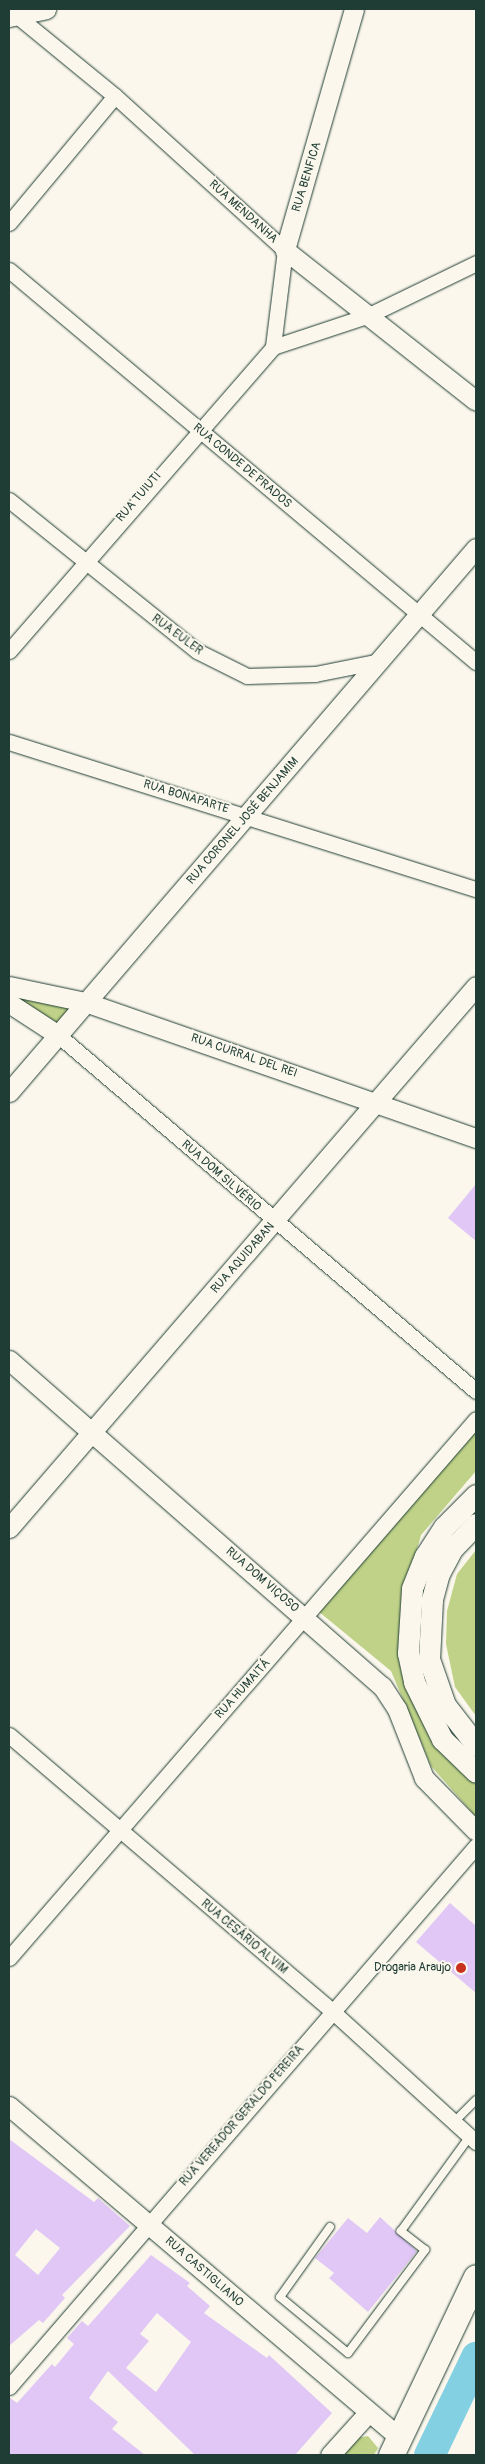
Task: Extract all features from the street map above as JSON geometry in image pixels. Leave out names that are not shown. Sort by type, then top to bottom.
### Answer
[{"type":"highway","points":[[395,2447],[476,2276]]},
{"type":"main road","points":[[476,1495],[444,1527],[425,1556],[412,1589],[408,1619],[414,1682],[442,1738],[476,1772]]},
{"type":"main road","points":[[476,1524],[452,1548],[439,1573],[432,1600],[429,1659],[445,1705],[476,1745]]},
{"type":"street","points":[[12,16],[46,9]]},
{"type":"street","name":"RUA BENFICA","points":[[273,347],[284,250],[354,9]]},
{"type":"street","name":"RUA MENDANHA","points":[[12,16],[114,96],[284,250],[476,401]]},
{"type":"street","points":[[9,223],[114,96]]},
{"type":"street","points":[[273,347],[367,316],[476,263]]},
{"type":"street","name":"RUA CONDE DE PRADOS","points":[[9,270],[476,662]]},
{"type":"street","name":"RUA TUIUTI","points":[[9,651],[198,429],[273,347]]},
{"type":"street","name":"RUA EULER","points":[[9,500],[82,563],[197,651],[247,676],[315,674],[380,661]]},
{"type":"street","name":"RUA CORONEL JOSÉ BENJAMIM","points":[[9,1092],[248,816],[476,548]]},
{"type":"street","name":"RUA BONAPARTE","points":[[9,742],[476,889]]},
{"type":"street","name":"RUA CURRAL DEL REI","points":[[9,986],[85,1002],[376,1101],[476,1138]]},
{"type":"street","name":"RUA AQUIDABAN","points":[[9,1528],[93,1434],[476,986]]},
{"type":"street","name":"RUA DOM SILVÉRIO","points":[[9,1003],[58,1035],[274,1222],[476,1392]]},
{"type":"street","name":"RUA DOM VIÇOSO","points":[[9,1360],[382,1686],[397,1709],[424,1778],[476,1831]]},
{"type":"street","name":"RUA HUMAITÁ","points":[[9,1958],[119,1829],[306,1619],[476,1419]]},
{"type":"street","name":"RUA CESÁRIO ALVIM","points":[[9,1735],[332,2011],[473,2139]]},
{"type":"street","name":"RUA VEREADOR GERALDO PEREIRA","points":[[9,2387],[476,1846]]},
{"type":"street","name":"RUA CASTIGLIANO","points":[[9,2106],[368,2413],[395,2447]]},
{"type":"street","points":[[330,2455],[368,2413]]},
{"type":"lane","points":[[454,2122],[472,2112],[476,2100]]},
{"type":"lane","points":[[330,2227],[280,2297],[348,2353],[424,2250],[401,2231],[473,2139]]},
{"type":"green space","points":[[9,994],[71,1006],[56,1024]]},
{"type":"green space","points":[[476,1427],[476,1471],[421,1535],[405,1592],[433,1724],[476,1773],[476,1817],[431,1766],[391,1671],[318,1611]]},
{"type":"green space","points":[[476,1550],[476,1716],[455,1687],[446,1644],[447,1611],[457,1574]]},
{"type":"green space","points":[[368,2436],[378,2448],[374,2455],[342,2455],[357,2438]]},
{"type":"building","points":[[476,1184],[476,1241],[448,1218]]},
{"type":"building","name":"Drogaria Araujo","points":[[450,1903],[476,1926],[476,1993],[416,1942]]},
{"type":"building","points":[[9,2139],[94,2202],[98,2198],[130,2226],[62,2295],[65,2298],[43,2323],[39,2320],[9,2346]],"holes":[[[36,2229],[60,2248],[38,2275],[15,2255]]]},
{"type":"building","points":[[380,2217],[417,2251],[368,2312],[329,2278],[334,2273],[315,2258],[348,2218],[367,2233]]},
{"type":"building","points":[[151,2255],[190,2283],[187,2286],[210,2306],[204,2313],[267,2358],[269,2355],[332,2413],[295,2455],[195,2455],[108,2371],[89,2398],[118,2422],[112,2429],[145,2455],[9,2455],[9,2397],[17,2403],[52,2364],[55,2367],[74,2344],[67,2338],[82,2321],[88,2326]],"holes":[[[157,2313],[191,2342],[156,2392],[126,2368],[149,2341],[140,2334]]]},
{"type":"waterway","points":[[429,2455],[476,2357]]},
{"type":"place","name":"Drogaria Araujo","points":[[461,1968]]}]
